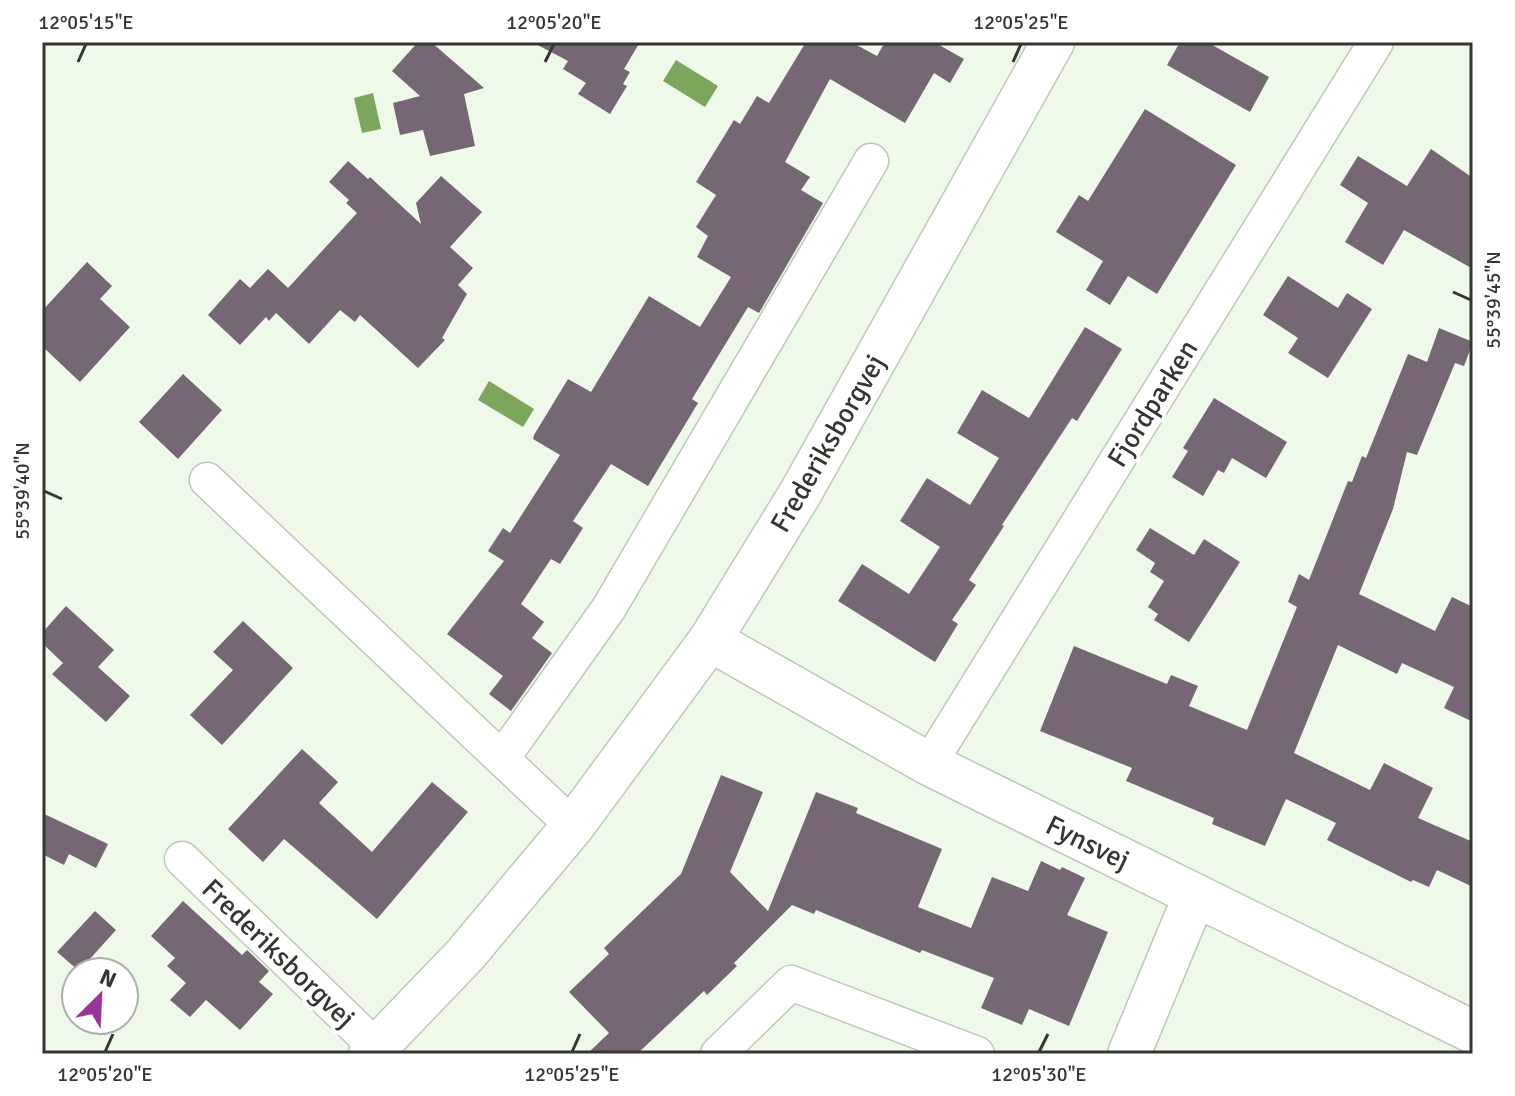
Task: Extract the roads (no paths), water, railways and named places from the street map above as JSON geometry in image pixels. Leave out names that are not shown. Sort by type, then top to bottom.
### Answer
[{"type":"street","name":"Frederiksborgvej","points":[[182,859],[373,1051],[465,955],[573,826],[710,640],[801,492],[1053,42]]},
{"type":"street","name":"Fjordparken","points":[[929,764],[1376,42]]},
{"type":"street","points":[[503,757],[609,608],[871,161]]},
{"type":"street","points":[[207,480],[573,826]]},
{"type":"street","name":"Fynsvej","points":[[710,640],[929,764],[1473,1032]]},
{"type":"street","points":[[1129,1054],[1195,895]]},
{"type":"street","points":[[718,1054],[791,983],[977,1054]]}]
